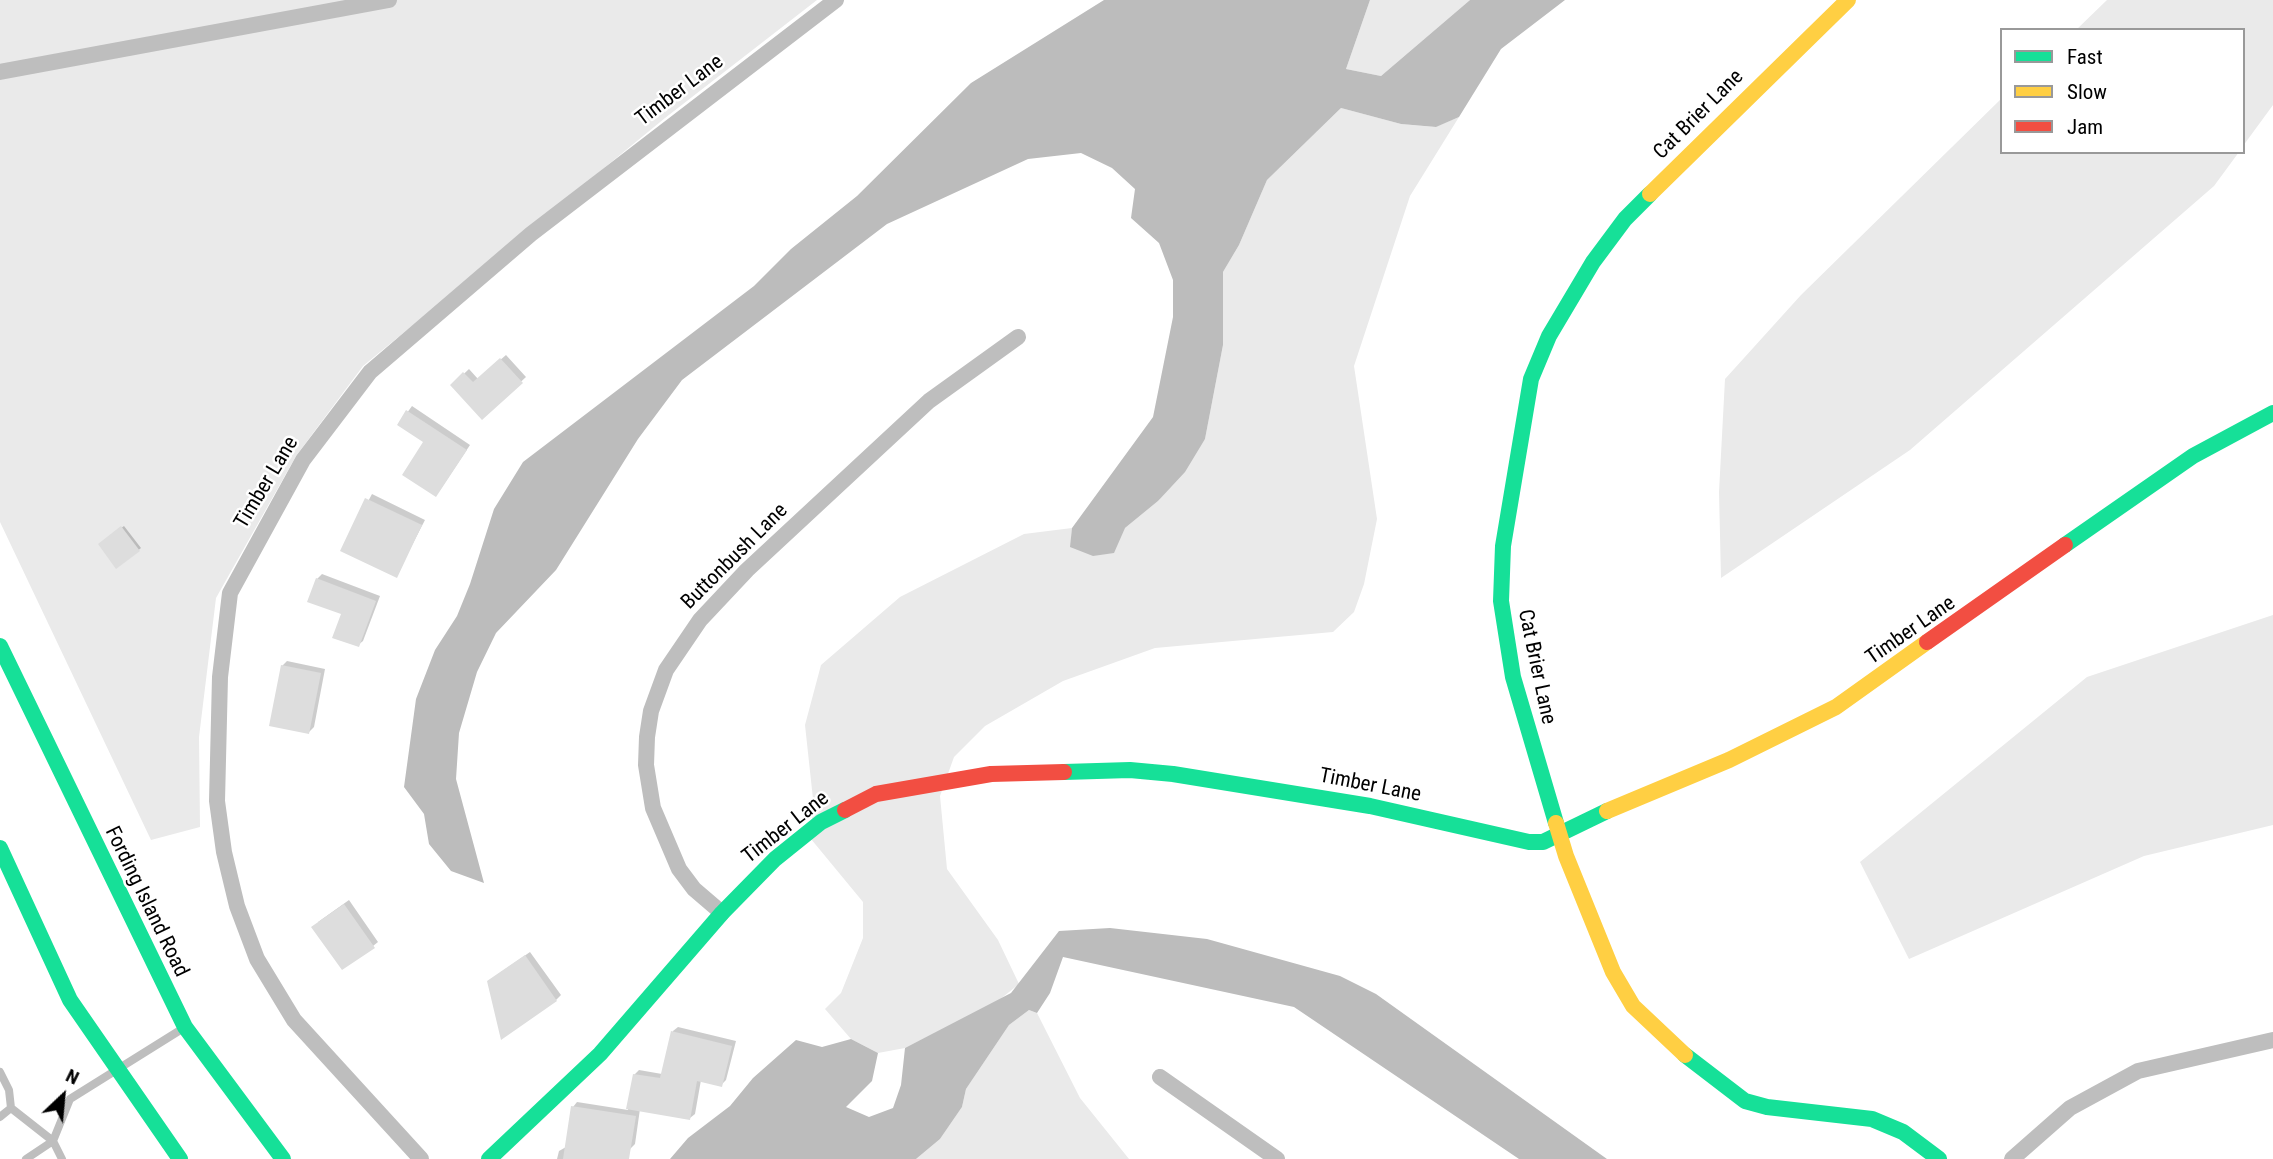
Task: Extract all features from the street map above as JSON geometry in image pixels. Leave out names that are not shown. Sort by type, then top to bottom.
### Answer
[{"type":"main road","name":"Cat Brier Lane","points":[[1848,0],[1612,233],[1537,360],[1517,456],[1503,546],[1501,601],[1513,677],[1559,834],[1625,996],[1646,1021],[1681,1052],[1745,1101],[1767,1107],[1854,1114],[1872,1119],[1903,1132],[1939,1159]]},
{"type":"main road","name":"Timber Lane","points":[[489,1159],[600,1054],[722,913],[775,859],[821,822],[847,807],[891,790],[991,774],[1087,769],[1173,774],[1370,806],[1529,842],[1543,842],[1592,817],[1740,755],[1836,708],[2149,485],[2193,456],[2273,413]]},
{"type":"main road","name":"Fording Island Road","points":[[0,646],[185,1027],[284,1159]]},
{"type":"main road","points":[[0,848],[70,1000],[180,1159]]},
{"type":"street","points":[[0,72],[389,0]]},
{"type":"street","name":"Timber Lane","points":[[421,1159],[318,1049],[288,1011],[257,959],[237,906],[224,852],[217,801],[220,677],[230,593],[303,460],[370,372],[531,234],[836,0]]},
{"type":"street","name":"Buttonbush Lane","points":[[722,913],[694,888],[679,869],[653,808],[646,765],[647,737],[651,711],[666,670],[700,620],[747,570],[929,401],[1018,337]]},
{"type":"street","points":[[2012,1159],[2070,1108],[2138,1071],[2273,1040]]},
{"type":"street","points":[[1160,1077],[1277,1159]]},
{"type":"lane","points":[[26,1159],[53,1141],[70,1099],[185,1027]]},
{"type":"lane","points":[[0,1072],[9,1090],[12,1108],[53,1141],[62,1159]]},
{"type":"lane","points":[[0,1118],[12,1108]]},
{"type":"shaded area","points":[[0,0],[817,0],[665,118],[363,366],[296,456],[216,598],[199,737],[200,827],[151,840],[0,522]]},
{"type":"shaded area","points":[[1104,0],[1370,0],[1346,69],[1381,76],[1470,0],[1565,0],[1501,49],[1459,117],[1436,127],[1401,124],[1341,108],[1267,180],[1239,245],[1223,272],[1223,345],[1205,439],[1185,472],[1158,501],[1125,528],[1114,553],[1093,556],[1070,547],[1072,528],[1153,417],[1173,317],[1173,280],[1159,243],[1131,218],[1135,189],[1112,168],[1081,153],[1028,159],[887,224],[682,380],[638,439],[556,570],[496,633],[477,672],[459,733],[456,779],[484,883],[451,871],[429,844],[424,814],[404,787],[416,699],[435,650],[457,616],[494,509],[523,462],[754,286],[791,249],[857,196],[971,83]]},
{"type":"shaded area","points":[[1370,0],[1470,0],[1381,76],[1346,69]]},
{"type":"shaded area","points":[[2107,0],[2273,0],[2273,105],[2245,143],[2245,28],[2078,28]]},
{"type":"shaded area","points":[[2000,100],[2000,154],[2238,154],[2214,186],[1910,450],[1721,578],[1719,492],[1725,379],[1801,295]]},
{"type":"shaded area","points":[[1341,108],[1401,124],[1435,127],[1459,117],[1410,196],[1354,366],[1377,519],[1364,584],[1354,612],[1333,632],[1155,648],[1063,681],[985,726],[954,757],[940,796],[947,869],[998,940],[1019,984],[993,1005],[905,1048],[878,1053],[851,1039],[825,1009],[841,993],[863,938],[863,902],[811,839],[813,799],[805,725],[821,665],[900,597],[1024,534],[1072,528],[1071,547],[1125,528],[1158,501],[1205,439],[1223,345],[1223,272],[1239,245],[1267,180]]},
{"type":"shaded area","points":[[2273,615],[2273,825],[2144,856],[1909,959],[1860,862],[2087,677]]},
{"type":"shaded area","points":[[1110,928],[1207,939],[1340,976],[1376,994],[1607,1159],[1519,1159],[1294,1007],[1063,957],[1050,993],[1037,1013],[1029,1010],[1009,1025],[966,1089],[962,1107],[940,1139],[916,1159],[670,1159],[688,1138],[730,1106],[753,1078],[796,1040],[822,1047],[851,1039],[878,1053],[872,1081],[846,1107],[869,1117],[893,1108],[901,1085],[905,1048],[1011,993],[1059,931]]},
{"type":"shaded area","points":[[1029,1010],[1037,1013],[1080,1098],[1129,1159],[916,1159],[940,1139],[962,1107],[966,1089],[1009,1025]]},
{"type":"building","points":[[500,358],[523,383],[482,420],[450,385],[463,372],[473,382]]},
{"type":"building","points":[[406,410],[467,450],[436,497],[402,475],[423,442],[397,425]]},
{"type":"building","points":[[365,498],[422,525],[397,578],[340,551]]},
{"type":"building","points":[[121,526],[140,551],[116,569],[98,544]]},
{"type":"building","points":[[316,578],[376,601],[359,647],[332,638],[341,614],[307,602]]},
{"type":"building","points":[[281,665],[321,673],[309,734],[269,726]]},
{"type":"building","points":[[344,904],[375,948],[342,970],[311,927]]},
{"type":"building","points":[[525,955],[557,1001],[501,1040],[487,981]]},
{"type":"building","points":[[671,1031],[732,1046],[722,1087],[697,1081],[690,1120],[626,1109],[633,1074],[660,1078]]},
{"type":"building","points":[[571,1106],[636,1116],[629,1159],[563,1159]]},
{"type":"traffic: fast","points":[[1556,823],[1513,677],[1501,601],[1503,546],[1531,379],[1549,336],[1593,262],[1625,219],[1650,194]]},
{"type":"traffic: fast","points":[[2065,545],[2193,456],[2273,413]]},
{"type":"traffic: fast","points":[[0,646],[185,1027],[283,1159]]},
{"type":"traffic: fast","points":[[1064,772],[1130,770],[1173,774],[1370,806],[1529,842],[1543,842],[1607,811]]},
{"type":"traffic: fast","points":[[489,1159],[600,1054],[722,913],[775,859],[821,822],[845,810]]},
{"type":"traffic: fast","points":[[0,848],[70,1000],[180,1159]]},
{"type":"traffic: fast","points":[[1685,1055],[1745,1101],[1767,1107],[1872,1119],[1903,1132],[1939,1159]]},
{"type":"traffic: slow","points":[[1650,194],[1848,0]]},
{"type":"traffic: slow","points":[[1607,811],[1729,760],[1836,707],[1927,642]]},
{"type":"traffic: slow","points":[[1556,823],[1566,856],[1613,972],[1633,1006],[1685,1055]]},
{"type":"traffic: jam","points":[[1927,642],[2065,545]]},
{"type":"traffic: jam","points":[[845,810],[876,794],[991,774],[1064,772]]}]
